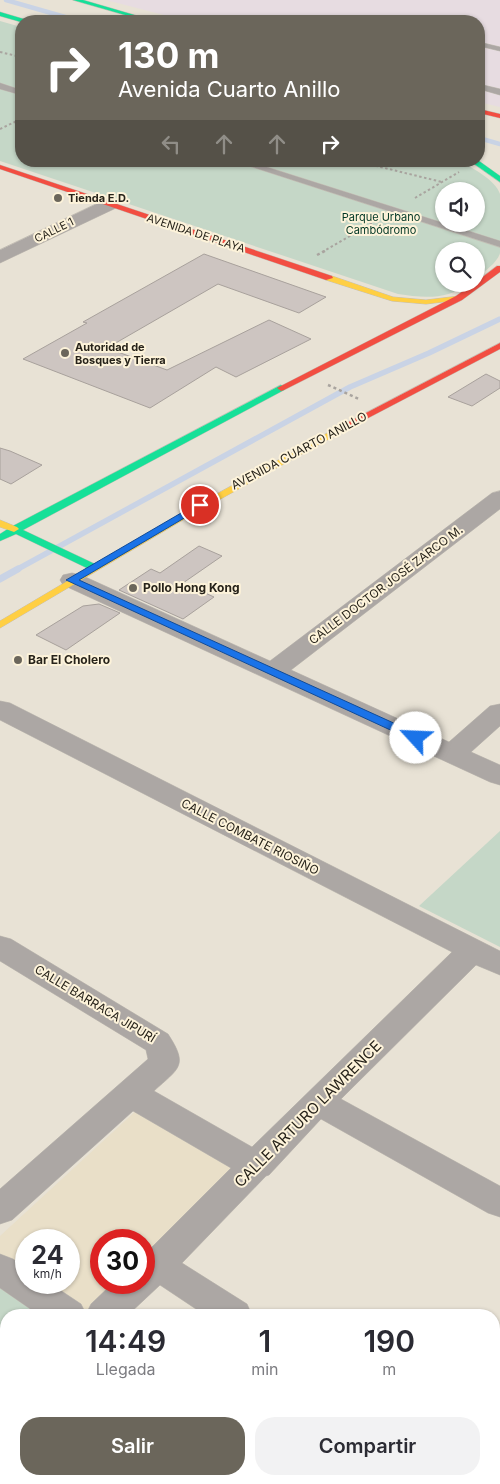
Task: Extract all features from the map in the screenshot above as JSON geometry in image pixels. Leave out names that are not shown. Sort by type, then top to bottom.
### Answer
[{"type":"main road","points":[[76,0],[130,15]]},
{"type":"main road","points":[[0,14],[15,18]]},
{"type":"main road","points":[[485,112],[500,116]]},
{"type":"main road","name":"AVENIDA DE PLAYA","points":[[0,167],[392,299],[426,302],[459,298]]},
{"type":"main road","points":[[482,167],[500,180]]},
{"type":"main road","points":[[0,538],[305,375],[459,298],[500,268]]},
{"type":"main road","points":[[392,299],[402,314],[398,329]]},
{"type":"main road","name":"AVENIDA CUARTO ANILLO","points":[[0,625],[81,569],[379,408],[500,346]]},
{"type":"main road","points":[[0,523],[32,538],[81,569]]},
{"type":"street","name":"CALLE 1","points":[[0,257],[109,204]]},
{"type":"street","name":"CALLE DOCTOR JOSÉ ZARCO M.","points":[[272,672],[500,498]]},
{"type":"street","points":[[81,569],[272,672],[500,776]]},
{"type":"street","name":"CALLE COMBATE RIOSIÑO","points":[[0,710],[487,957]]},
{"type":"street","points":[[452,754],[500,712]]},
{"type":"street","name":"CALLE BARRACA JIPURÍ","points":[[0,947],[158,1042],[164,1052],[164,1063],[131,1094]]},
{"type":"street","name":"CALLE ARTURO LAWRENCE","points":[[155,1267],[257,1166],[318,1102],[487,957]]},
{"type":"street","points":[[0,1210],[131,1094],[257,1166]]},
{"type":"street","points":[[318,1102],[500,1203]]},
{"type":"street","points":[[0,1269],[59,1309]]},
{"type":"street","points":[[155,1279],[221,1309]]},
{"type":"street","name":"CALLE ARTURO LAWRENCE","points":[[110,1309],[127,1294]]},
{"type":"lane","points":[[485,45],[500,49]]},
{"type":"lane","points":[[0,86],[15,91]]},
{"type":"lane","points":[[485,88],[500,92]]},
{"type":"lane","points":[[257,167],[500,244]]},
{"type":"path","points":[[0,52],[15,56]]},
{"type":"path","points":[[0,129],[15,122]]},
{"type":"path","points":[[381,167],[442,182],[461,171]]},
{"type":"path","points":[[415,198],[435,186]]},
{"type":"path","points":[[310,259],[376,221]]},
{"type":"path","points":[[323,383],[358,399]]},
{"type":"shaded area","points":[[106,0],[500,0],[500,107],[485,103],[485,15],[164,15]]},
{"type":"shaded area","points":[[138,1109],[233,1167],[155,1245],[155,1229],[90,1229],[90,1294],[106,1294],[90,1309],[75,1309],[51,1294],[80,1294],[80,1229],[15,1229],[15,1270],[0,1260],[0,1236]]},
{"type":"green space","name":"Parque Urbano Cambódromo","points":[[0,21],[15,25],[15,166],[0,161]]},
{"type":"green space","name":"Parque Urbano Cambódromo","points":[[18,167],[470,167],[488,179],[498,189],[500,194],[499,256],[485,271],[485,242],[435,242],[435,292],[454,292],[426,297],[398,294]]},
{"type":"green space","points":[[500,831],[500,947],[419,906]]},
{"type":"green space","points":[[0,1285],[15,1294],[48,1309],[0,1309]]},
{"type":"building","points":[[204,254],[326,297],[299,313],[218,284],[107,348],[167,370],[269,320],[311,339],[236,377],[216,367],[150,408],[23,359],[87,323],[83,322]]},
{"type":"building","points":[[486,374],[500,381],[500,388],[472,406],[448,397]]},
{"type":"building","points":[[0,448],[42,465],[11,484],[0,479]]},
{"type":"building","points":[[199,546],[222,556],[183,583],[214,597],[183,619],[119,590],[151,569],[160,573]]},
{"type":"building","points":[[99,604],[120,613],[66,650],[36,635],[83,606]]},
{"type":"waterway","points":[[6,0],[58,15]]},
{"type":"waterway","points":[[485,140],[500,144]]},
{"type":"waterway","points":[[16,570],[350,387],[429,353],[500,319]]},
{"type":"waterway","points":[[0,579],[18,569]]},
{"type":"traffic: fast","points":[[76,0],[130,15]]},
{"type":"traffic: fast","points":[[0,14],[15,18]]},
{"type":"traffic: fast","points":[[482,167],[500,180]]},
{"type":"traffic: fast","points":[[0,538],[281,388]]},
{"type":"traffic: fast","points":[[14,529],[93,567]]},
{"type":"traffic: slow","points":[[329,278],[392,299],[426,302],[459,298]]},
{"type":"traffic: slow","points":[[0,625],[185,515],[346,426]]},
{"type":"traffic: slow","points":[[0,523],[14,529]]},
{"type":"traffic: jam","points":[[485,112],[500,116]]},
{"type":"traffic: jam","points":[[0,167],[329,278]]},
{"type":"traffic: jam","points":[[281,388],[459,298],[500,268]]},
{"type":"traffic: jam","points":[[346,426],[500,346]]},
{"type":"place","name":"Tienda E.D.","points":[[58,198]]},
{"type":"place","name":"Autoridad de Bosques y Tierra","points":[[65,353]]},
{"type":"place","name":"Pollo Hong Kong","points":[[133,588]]},
{"type":"place","name":"Bar El Cholero","points":[[18,660]]},
{"type":"route","points":[[200,505],[72,580],[416,738]]}]
